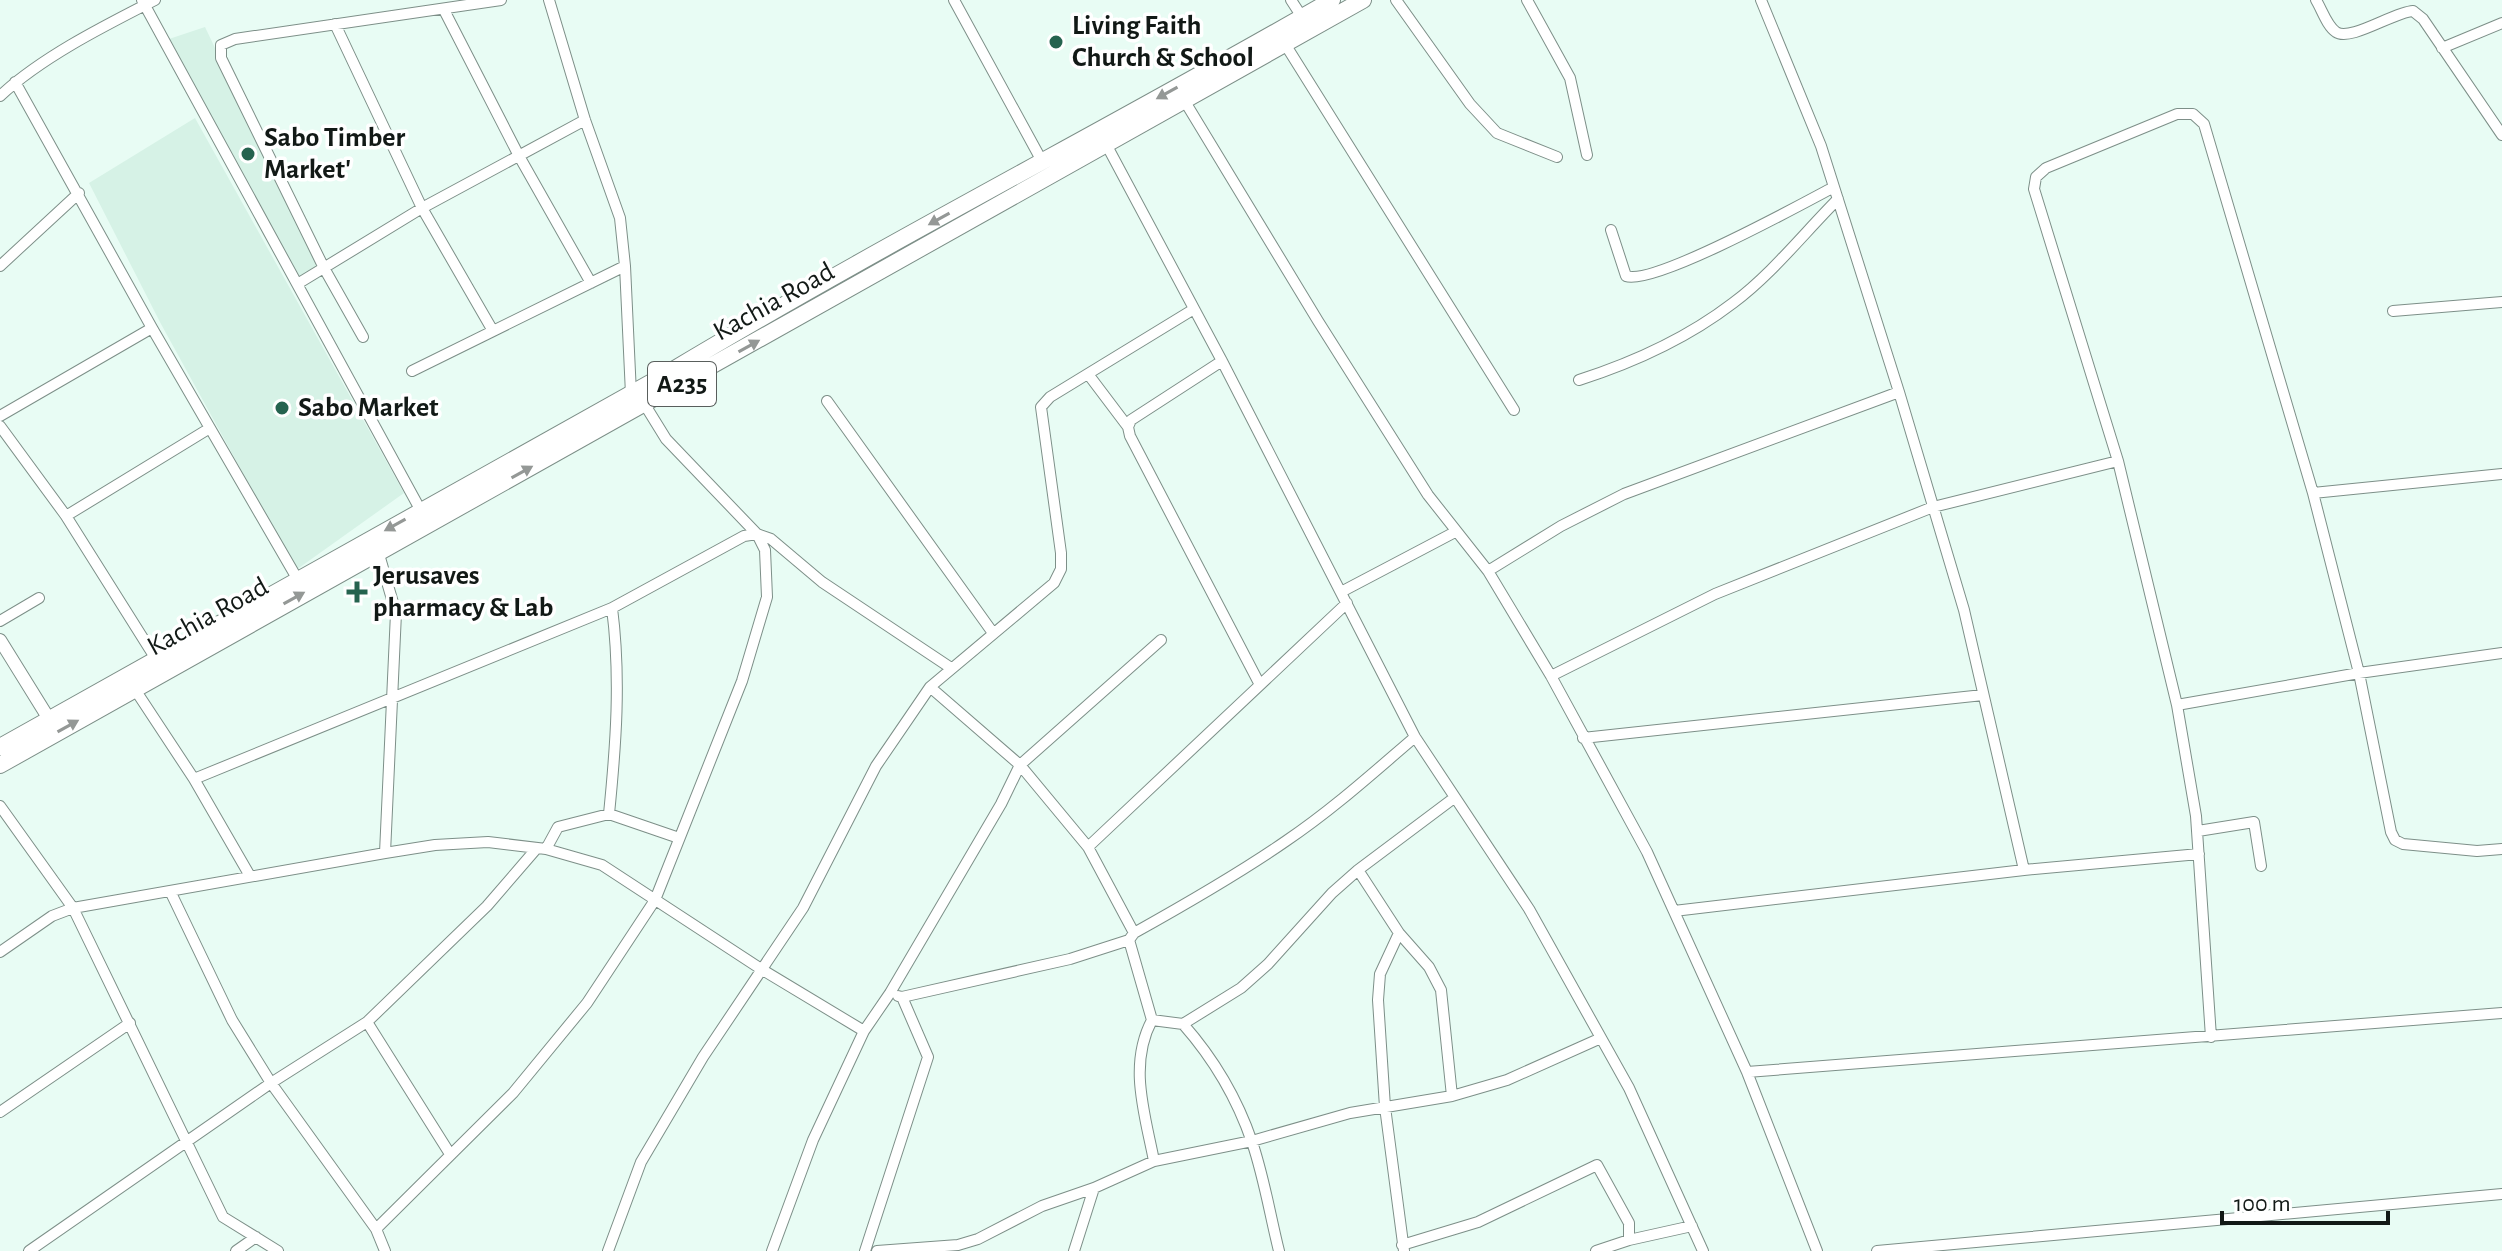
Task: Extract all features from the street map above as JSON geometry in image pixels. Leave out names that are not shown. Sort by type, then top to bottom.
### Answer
[{"type":"highway","name":"Kachia Road","points":[[0,765],[378,551],[645,405],[672,380],[773,310],[1332,0]]},
{"type":"highway","name":"Kachia Road","points":[[0,747],[631,394],[672,380],[1363,0]]},
{"type":"street","points":[[363,337],[324,268],[221,58],[221,45],[235,39],[501,0]]},
{"type":"street","points":[[549,0],[585,120],[620,218],[631,394]]},
{"type":"street","points":[[954,0],[1043,163]]},
{"type":"street","points":[[1291,0],[1302,17]]},
{"type":"street","points":[[1396,0],[1470,104],[1497,133],[1557,157]]},
{"type":"street","points":[[1527,0],[1570,78],[1587,155]]},
{"type":"street","points":[[1761,0],[1821,146],[1899,392],[1964,610],[2024,870]]},
{"type":"street","points":[[2316,0],[2333,30],[2342,34],[2352,33],[2402,11],[2413,11],[2423,19],[2502,135]]},
{"type":"street","points":[[0,96],[15,82],[147,2],[421,511]]},
{"type":"street","points":[[444,10],[519,156],[591,283]]},
{"type":"street","points":[[2442,48],[2493,24],[2502,23]]},
{"type":"street","points":[[335,24],[422,208],[493,331]]},
{"type":"street","points":[[1285,44],[1514,410]]},
{"type":"street","points":[[15,82],[152,328],[298,580]]},
{"type":"street","points":[[1184,100],[1428,495],[1488,571],[1551,676],[1647,852],[1747,1072],[1817,1251]]},
{"type":"street","points":[[2211,1037],[2198,831],[2177,705],[2118,461],[2034,189],[2036,177],[2046,168],[2177,114],[2193,114],[2204,124],[2313,493],[2359,673],[2391,832],[2395,840],[2403,844],[2477,851],[2502,849]]},
{"type":"street","points":[[299,283],[422,208],[585,120]]},
{"type":"street","points":[[1106,144],[1222,361],[1415,737],[1529,909],[1629,1088],[1703,1251]]},
{"type":"street","points":[[1611,230],[1621,267],[1626,276],[1632,278],[1720,246],[1834,187]]},
{"type":"street","points":[[0,266],[79,193]]},
{"type":"street","points":[[1579,380],[1625,365],[1683,338],[1735,302],[1838,199]]},
{"type":"street","points":[[412,371],[625,266]]},
{"type":"street","points":[[2393,311],[2502,302]]},
{"type":"street","points":[[608,1251],[641,1162],[703,1057],[803,908],[876,766],[930,687],[1054,583],[1061,569],[1061,553],[1041,407],[1050,397],[1194,309]]},
{"type":"street","points":[[0,416],[152,328]]},
{"type":"street","points":[[1128,427],[1131,420],[1222,361]]},
{"type":"street","points":[[1088,374],[1128,427],[1259,683]]},
{"type":"street","points":[[1488,571],[1561,526],[1624,494],[1899,392]]},
{"type":"street","points":[[827,401],[993,633]]},
{"type":"street","points":[[376,1229],[513,1093],[587,1003],[655,900],[742,681],[767,597],[765,550],[757,534],[666,439],[645,405]]},
{"type":"street","points":[[0,426],[66,516],[156,659]]},
{"type":"street","points":[[66,516],[210,428]]},
{"type":"street","points":[[1551,676],[1715,594],[1933,507],[2118,461]]},
{"type":"street","points":[[2313,493],[2502,474]]},
{"type":"street","points":[[1341,592],[1455,532]]},
{"type":"street","points":[[194,779],[612,608],[744,536],[757,534],[771,539],[822,582],[951,668]]},
{"type":"street","points":[[378,551],[396,613],[385,853]]},
{"type":"street","points":[[0,621],[39,598]]},
{"type":"street","points":[[1088,847],[1347,603]]},
{"type":"street","points":[[609,814],[618,728],[618,654],[612,608]]},
{"type":"street","points":[[0,640],[49,719]]},
{"type":"street","points":[[772,1251],[813,1140],[864,1031],[890,993],[1001,804],[1020,765],[1161,640]]},
{"type":"street","points":[[2177,705],[2359,673],[2502,653]]},
{"type":"street","points":[[930,687],[1020,765],[1088,847],[1131,937],[1152,1020],[1145,1034],[1139,1082],[1154,1161]]},
{"type":"street","points":[[134,688],[194,779],[250,876]]},
{"type":"street","points":[[1583,738],[1983,695]]},
{"type":"street","points":[[890,993],[902,997],[1070,959],[1131,937],[1211,891],[1288,840],[1415,737]]},
{"type":"street","points":[[1152,1020],[1183,1024],[1222,1001],[1259,972],[1332,893],[1358,870],[1454,798]]},
{"type":"street","points":[[0,806],[73,908],[223,1217],[278,1251]]},
{"type":"street","points":[[29,1251],[271,1083],[367,1022],[487,906],[558,827],[609,814],[679,838]]},
{"type":"street","points":[[2198,831],[2254,822],[2261,866]]},
{"type":"street","points":[[0,952],[52,916],[73,908],[435,845],[488,842],[542,848],[602,865],[761,969],[864,1031]]},
{"type":"street","points":[[1674,911],[2024,870],[2199,854]]},
{"type":"street","points":[[1358,870],[1399,933],[1429,967],[1441,990],[1452,1096]]},
{"type":"street","points":[[171,893],[232,1020],[271,1083],[376,1229],[385,1251]]},
{"type":"street","points":[[1399,933],[1380,974],[1378,1000],[1385,1107],[1403,1248],[1478,1222],[1597,1165],[1629,1223],[1629,1240]]},
{"type":"street","points":[[865,1251],[928,1057],[902,997]]},
{"type":"street","points":[[1747,1072],[2502,1013]]},
{"type":"street","points":[[367,1022],[450,1154]]},
{"type":"street","points":[[0,1112],[130,1023]]},
{"type":"street","points":[[1183,1024],[1222,1075],[1252,1141],[1279,1251]]},
{"type":"street","points":[[877,1251],[958,1245],[978,1239],[1042,1206],[1094,1188],[1154,1161],[1252,1141],[1336,1117],[1452,1096],[1507,1080],[1601,1038]]},
{"type":"street","points":[[1074,1251],[1094,1188]]},
{"type":"street","points":[[1877,1251],[2502,1194]]},
{"type":"street","points":[[1596,1251],[1692,1226]]},
{"type":"street","points":[[236,1251],[256,1237]]},
{"type":"shaded area","name":"Sabo Timber Market'","points":[[205,27],[320,268],[300,279],[166,40]]},
{"type":"shaded area","name":"Sabo Market","points":[[195,118],[404,493],[296,570],[161,324],[89,183]]},
{"type":"place","name":"Living Faith Church & School","points":[[1056,42]]},
{"type":"place","name":"Sabo Timber Market'","points":[[248,154]]},
{"type":"place","name":"Sabo Market","points":[[282,408]]},
{"type":"place","name":"Jerusaves pharmacy & Lab","points":[[357,592]]}]
